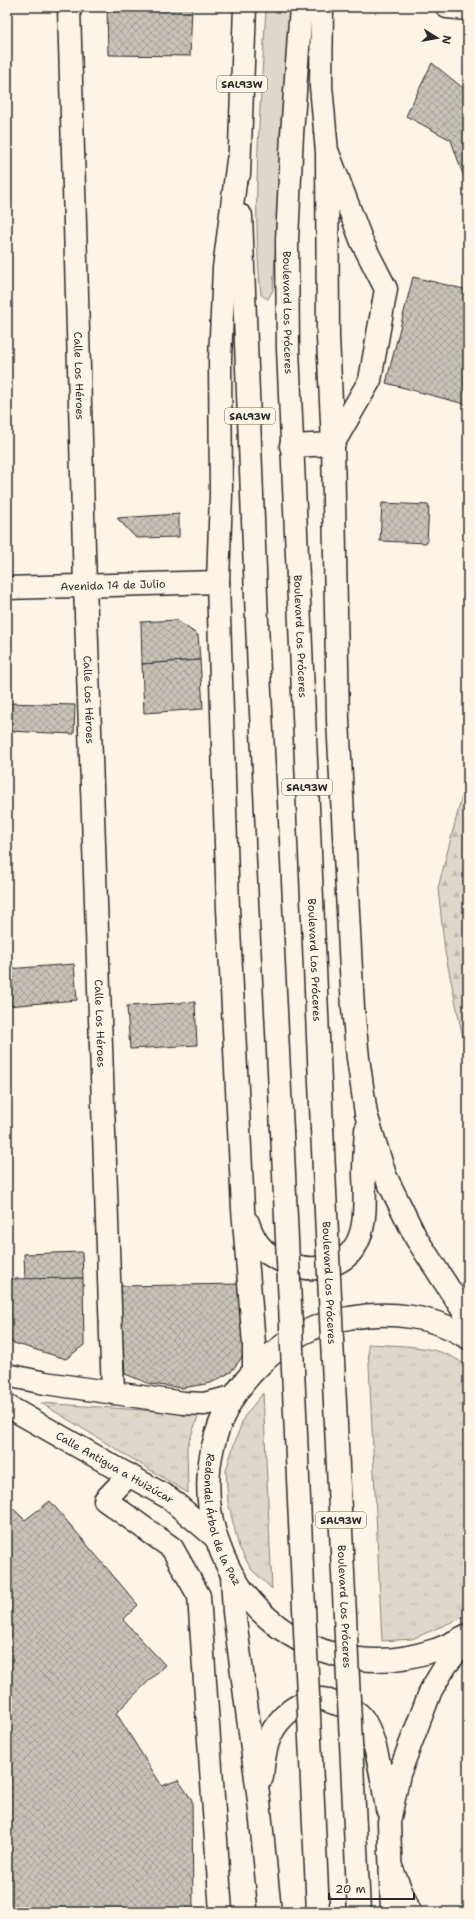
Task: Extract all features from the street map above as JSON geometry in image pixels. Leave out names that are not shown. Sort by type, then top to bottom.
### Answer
[{"type":"main road","name":"Calle Los Héroes","points":[[69,7],[85,585],[113,1393]]},
{"type":"main road","name":"SAL93W","points":[[245,7],[238,160],[247,335],[259,672],[318,1912]]},
{"type":"main road","name":"Boulevard Los Próceres","points":[[301,7],[292,134],[287,240],[291,446],[359,1912]]},
{"type":"main road","points":[[322,7],[321,86],[327,152],[328,336],[339,752],[352,1008],[366,1114],[385,1175],[416,1238],[468,1318]]},
{"type":"main road","points":[[447,7],[468,9]]},
{"type":"main road","points":[[327,152],[362,242],[386,289],[370,380],[332,444]]},
{"type":"main road","points":[[238,160],[224,268],[220,359],[221,494],[218,582],[228,909],[243,1209],[254,1344],[254,1370]]},
{"type":"main road","points":[[291,446],[332,444]]},
{"type":"main road","name":"Avenida 14 de Julio","points":[[7,588],[218,582]]},
{"type":"main road","points":[[243,1209],[260,1248],[278,1260],[300,1267],[320,1269],[340,1262],[354,1249],[362,1231],[366,1114]]},
{"type":"main road","name":"Redondel Árbol de la Paz","points":[[468,1338],[433,1322],[401,1315],[369,1314],[336,1320],[306,1331],[278,1348],[254,1370],[233,1397],[220,1423],[211,1458],[208,1480],[210,1509],[216,1537],[232,1576],[256,1607],[286,1632],[321,1649],[359,1659],[398,1659],[436,1650],[468,1636]]},
{"type":"main road","points":[[7,1375],[45,1383],[184,1403],[204,1404],[233,1397]]},
{"type":"main road","name":"Calle Antigua a Huizúcar","points":[[7,1406],[169,1498],[216,1537]]},
{"type":"main road","points":[[129,1475],[105,1500],[172,1548],[199,1596],[220,1912]]},
{"type":"main road","points":[[232,1576],[234,1620],[259,1801],[270,1912]]},
{"type":"main road","points":[[389,1822],[399,1774],[431,1690],[446,1665],[468,1636]]},
{"type":"main road","points":[[259,1801],[264,1759],[271,1735],[282,1718],[299,1704],[322,1699],[340,1705],[359,1714],[370,1733],[378,1755],[389,1822],[392,1912]]},
{"type":"main road","points":[[390,1864],[410,1912]]},
{"type":"green space","points":[[266,7],[290,7],[273,290],[268,299],[261,295],[257,223],[258,151]]},
{"type":"green space","points":[[468,773],[468,1062],[445,952],[438,888]]},
{"type":"green space","points":[[368,1344],[407,1346],[434,1350],[447,1354],[468,1368],[468,1615],[412,1639],[382,1641]]},
{"type":"green space","points":[[263,1393],[272,1589],[251,1569],[239,1547],[228,1502],[226,1470],[244,1417]]},
{"type":"green space","points":[[41,1403],[199,1414],[187,1447],[188,1493]]},
{"type":"building","points":[[107,7],[192,7],[190,56],[108,55]]},
{"type":"building","points":[[432,63],[468,92],[468,189],[451,140],[406,116]]},
{"type":"building","points":[[413,277],[468,290],[468,405],[386,383]]},
{"type":"building","points":[[382,503],[429,505],[427,543],[380,541]]},
{"type":"building","points":[[179,514],[179,537],[136,538],[117,518]]},
{"type":"building","points":[[176,620],[198,635],[200,660],[142,664],[141,622]]},
{"type":"building","points":[[200,660],[203,709],[144,713],[142,664]]},
{"type":"building","points":[[7,703],[75,705],[74,734],[7,731]]},
{"type":"building","points":[[74,964],[77,1000],[7,1006],[7,969]]},
{"type":"building","points":[[195,1002],[197,1045],[130,1049],[127,1006]]},
{"type":"building","points":[[82,1252],[83,1278],[25,1280],[24,1254]]},
{"type":"building","points":[[83,1278],[84,1345],[66,1359],[7,1341],[7,1279]]},
{"type":"building","points":[[243,1284],[245,1353],[231,1372],[211,1383],[183,1388],[150,1384],[125,1374],[119,1286]]},
{"type":"building","points":[[50,1501],[138,1605],[123,1620],[165,1665],[116,1713],[162,1786],[178,1780],[192,1800],[193,1912],[7,1912],[7,1503],[25,1520]]}]
